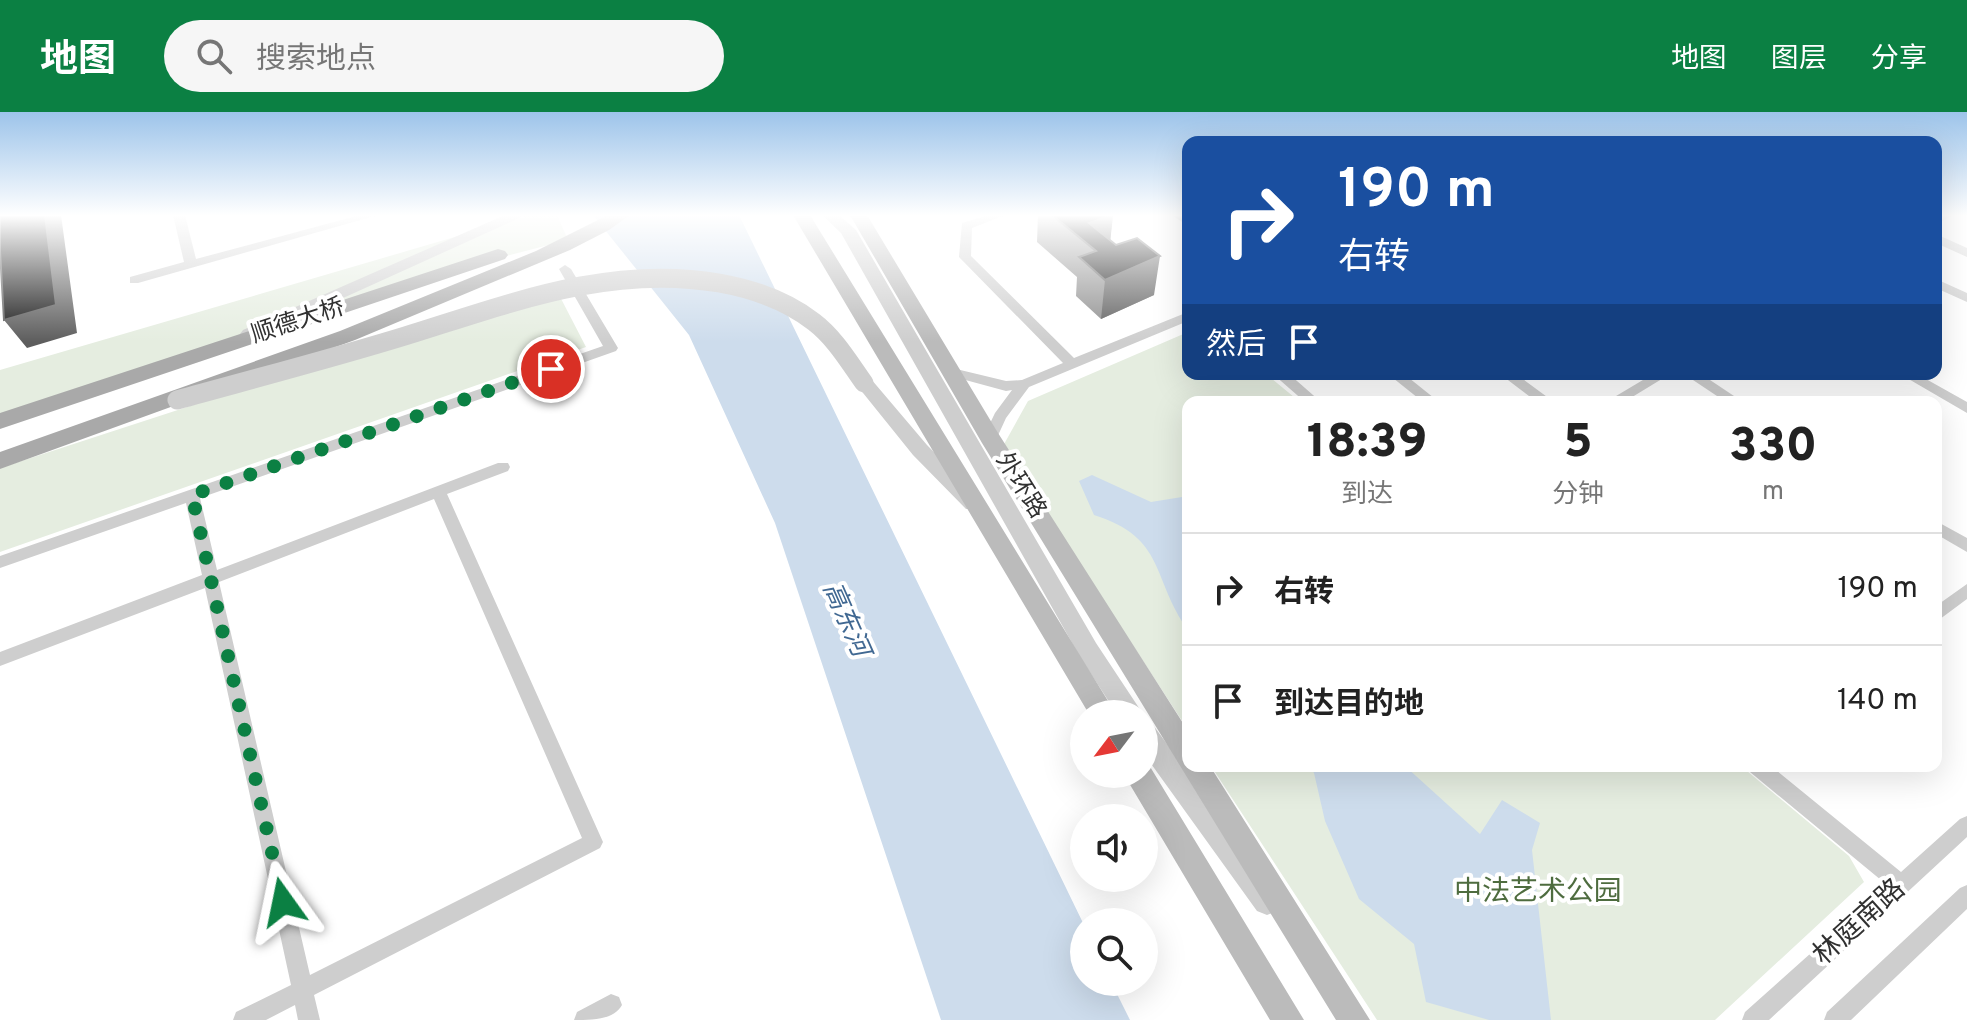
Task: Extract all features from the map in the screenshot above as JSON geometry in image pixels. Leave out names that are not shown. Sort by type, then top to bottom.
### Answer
[{"type":"main road","name":"顺德大桥","points":[[0,421],[491,257]]},
{"type":"main road","points":[[0,461],[177,400],[419,307],[534,257]]},
{"type":"main road","name":"外环路","points":[[827,257],[1095,700]]},
{"type":"main road","name":"外环路","points":[[883,257],[990,438],[1182,745]]},
{"type":"main road","points":[[1199,772],[1348,1009]]},
{"type":"main road","points":[[1147,788],[1288,1020]]},
{"type":"street","points":[[189,257],[191,264]]},
{"type":"street","points":[[134,280],[215,257]]},
{"type":"street","points":[[202,354],[422,257]]},
{"type":"street","points":[[864,257],[1088,650],[1122,700]]},
{"type":"street","points":[[965,257],[1072,364]]},
{"type":"street","points":[[0,562],[611,348],[565,269]]},
{"type":"street","points":[[177,400],[598,279],[631,275],[706,279],[750,290],[793,308],[816,324],[839,348],[920,450],[982,514]]},
{"type":"street","points":[[1942,286],[1967,298]]},
{"type":"street","points":[[952,372],[1006,386],[1024,384],[1182,318]]},
{"type":"street","points":[[1287,380],[1307,396]]},
{"type":"street","points":[[1403,380],[1424,396]]},
{"type":"street","points":[[1516,380],[1538,396]]},
{"type":"street","points":[[1624,396],[1652,380]]},
{"type":"street","points":[[1701,380],[1726,396]]},
{"type":"street","points":[[1918,380],[1967,408]]},
{"type":"street","points":[[990,438],[1000,416],[1024,384]]},
{"type":"street","points":[[0,659],[503,467]]},
{"type":"street","points":[[244,1020],[593,842],[438,492]]},
{"type":"street","points":[[192,495],[309,1020]]},
{"type":"street","points":[[1942,531],[1967,546]]},
{"type":"street","points":[[1942,610],[1967,590]]},
{"type":"street","points":[[1158,753],[1200,814],[1348,1009]]},
{"type":"street","points":[[1764,772],[1902,885]]},
{"type":"street","name":"林庭南路","points":[[1753,1020],[1967,825]]},
{"type":"street","points":[[1835,1020],[1967,895]]},
{"type":"street","points":[[585,1020],[611,1005]]},
{"type":"green space","points":[[385,257],[501,257],[0,417],[0,370]]},
{"type":"green space","points":[[555,287],[586,347],[0,552],[0,468]]},
{"type":"green space","points":[[1182,335],[1182,380],[1273,380],[1293,396],[1182,396],[1182,721],[1003,446],[1028,401]]},
{"type":"green space","name":"中法艺术公园","points":[[1215,772],[1748,772],[1849,856],[1864,882],[1715,1020],[1377,1020]]},
{"type":"water","name":"高东河","points":[[627,257],[760,257],[1076,908],[1070,908],[1070,996],[1118,996],[1130,1020],[941,1020],[775,523],[689,335]]},
{"type":"water","points":[[1092,475],[1151,502],[1182,497],[1182,620],[1146,548],[1117,524],[1094,515],[1079,481]]},
{"type":"water","points":[[1412,772],[1480,834],[1502,800],[1540,823],[1532,850],[1551,1020],[1489,1020],[1426,1002],[1414,944],[1359,899],[1325,821],[1314,773]]},
{"type":"building","points":[[0,257],[50,257],[56,305],[4,320]]},
{"type":"building","points":[[1079,257],[1157,257],[1105,280]]},
{"type":"route","points":[[283,902],[192,495],[551,369]]}]
